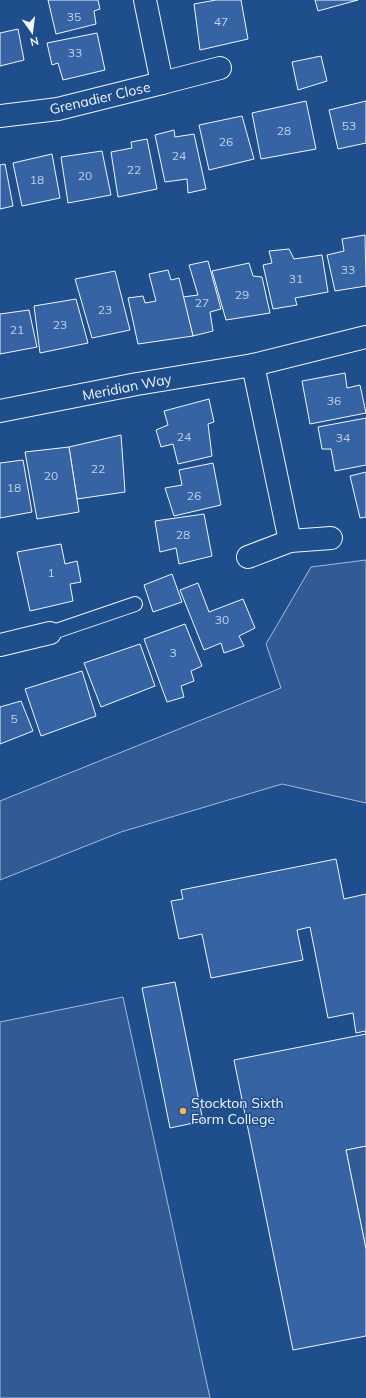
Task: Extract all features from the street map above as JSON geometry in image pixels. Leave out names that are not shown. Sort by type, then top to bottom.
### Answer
[{"type":"street","name":"Grenadier Close","points":[[0,116],[58,109],[162,83],[145,0]]},
{"type":"street","points":[[162,83],[220,68]]},
{"type":"street","name":"Meridian Way","points":[[0,411],[137,384],[254,365],[366,337]]},
{"type":"street","points":[[254,365],[290,541]]},
{"type":"street","points":[[248,556],[290,541],[331,538]]},
{"type":"street","points":[[0,646],[50,633]]},
{"type":"lane","points":[[50,633],[135,604]]},
{"type":"shaded area","points":[[366,560],[366,803],[282,784],[121,832],[0,880],[0,801],[281,688],[266,644],[311,567]]},
{"type":"shaded area","points":[[123,997],[210,1398],[0,1398],[0,1022]]},
{"type":"shaded area","points":[[366,1146],[366,1249],[346,1150]]},
{"type":"building","points":[[48,0],[98,0],[100,9],[94,11],[96,24],[56,34]]},
{"type":"building","points":[[216,0],[241,0],[248,39],[200,50],[194,4]]},
{"type":"building","points":[[315,0],[358,0],[318,11]]},
{"type":"building","points":[[18,29],[24,60],[0,66],[0,33]]},
{"type":"building","points":[[97,33],[105,70],[63,80],[58,63],[52,65],[47,43]]},
{"type":"building","points":[[321,56],[327,81],[298,90],[292,62]]},
{"type":"building","points":[[306,101],[316,149],[261,159],[252,113]]},
{"type":"building","points":[[366,101],[366,143],[338,149],[329,110]]},
{"type":"building","points":[[242,116],[254,159],[209,170],[199,125]]},
{"type":"building","points":[[174,130],[175,137],[194,134],[206,189],[188,193],[187,179],[165,182],[155,135]]},
{"type":"building","points":[[147,139],[157,189],[118,197],[111,152],[132,148],[131,142]]},
{"type":"building","points":[[102,151],[111,195],[68,203],[61,157]]},
{"type":"building","points":[[52,154],[60,198],[22,206],[13,163]]},
{"type":"building","points":[[5,164],[13,206],[0,209],[0,165]]},
{"type":"building","points":[[365,235],[366,286],[335,291],[327,255],[344,251],[342,239]]},
{"type":"building","points":[[289,249],[294,259],[322,255],[328,292],[295,298],[297,305],[273,309],[263,265],[272,263],[269,251]]},
{"type":"building","points":[[208,261],[221,309],[210,312],[213,331],[193,336],[183,297],[198,295],[189,265]]},
{"type":"building","points":[[249,263],[253,276],[262,277],[270,313],[226,320],[212,271]]},
{"type":"building","points":[[168,270],[171,280],[179,278],[193,336],[138,344],[128,298],[143,296],[145,303],[156,301],[149,274]]},
{"type":"building","points":[[115,271],[130,330],[92,338],[75,279]]},
{"type":"building","points":[[76,299],[88,343],[40,353],[34,306]]},
{"type":"building","points":[[29,310],[37,347],[0,354],[0,314]]},
{"type":"building","points":[[345,373],[347,388],[360,385],[366,413],[310,424],[302,381]]},
{"type":"building","points":[[209,399],[214,422],[208,424],[212,456],[178,464],[173,444],[161,447],[156,430],[168,425],[164,411]]},
{"type":"building","points":[[366,418],[366,465],[335,471],[331,449],[322,449],[318,427]]},
{"type":"building","points":[[121,435],[125,492],[77,499],[69,447]]},
{"type":"building","points":[[69,447],[79,512],[37,519],[25,452]]},
{"type":"building","points":[[23,460],[32,512],[0,518],[0,463]]},
{"type":"building","points":[[213,463],[221,505],[174,516],[165,488],[182,485],[179,470]]},
{"type":"building","points":[[366,472],[366,517],[360,518],[350,476]]},
{"type":"building","points":[[204,514],[212,556],[179,564],[176,548],[160,552],[155,521]]},
{"type":"building","points":[[61,544],[65,564],[77,561],[81,582],[70,584],[73,601],[30,611],[17,552]]},
{"type":"building","points":[[172,574],[182,602],[153,612],[144,585]]},
{"type":"building","points":[[198,583],[209,612],[243,599],[255,628],[239,636],[244,646],[224,653],[221,643],[204,650],[180,590]]},
{"type":"building","points":[[185,624],[202,666],[191,671],[194,681],[181,686],[184,697],[167,702],[144,639]]},
{"type":"building","points":[[140,644],[155,686],[101,707],[84,663]]},
{"type":"building","points":[[82,671],[96,716],[41,736],[25,689]]},
{"type":"building","points":[[21,701],[33,731],[0,744],[0,707]]},
{"type":"building","points":[[336,859],[344,899],[366,894],[366,1034],[365,1031],[356,1033],[353,1013],[328,1018],[310,927],[297,930],[303,960],[211,978],[202,934],[179,939],[171,901],[183,899],[181,890]]},
{"type":"building","points":[[175,982],[203,1121],[170,1128],[142,988]]},
{"type":"building","name":"Stockton Sixth Form College","points":[[366,1034],[366,1146],[346,1150],[366,1249],[366,1336],[293,1350],[234,1060]]},
{"type":"place","name":"Stockton Sixth Form College","points":[[183,1111]]}]
